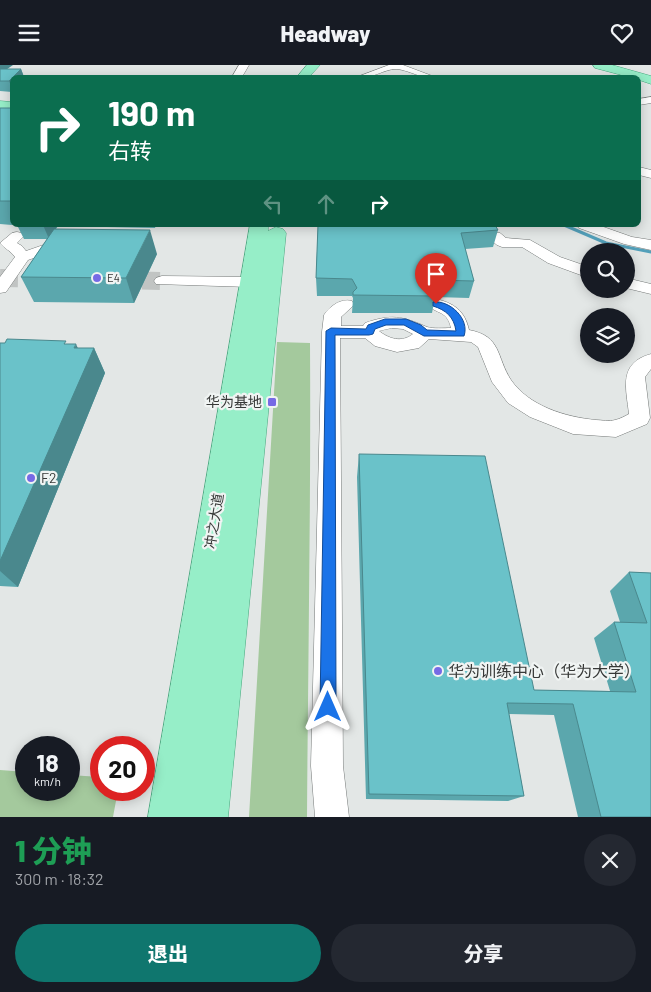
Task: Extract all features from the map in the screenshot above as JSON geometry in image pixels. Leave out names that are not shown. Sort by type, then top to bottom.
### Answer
[{"type":"main road","points":[[294,75],[303,65]]},
{"type":"main road","points":[[305,75],[314,65]]},
{"type":"main road","points":[[593,66],[617,75]]},
{"type":"main road","points":[[593,66],[630,75]]},
{"type":"main road","name":"冲之大道","points":[[169,817],[259,227]]},
{"type":"main road","name":"冲之大道","points":[[207,817],[277,227]]},
{"type":"street","points":[[368,75],[396,66],[424,75]]},
{"type":"street","points":[[590,227],[629,241],[651,245]]},
{"type":"street","points":[[483,235],[495,236],[502,242],[525,243],[554,260],[580,270]]},
{"type":"street","points":[[17,236],[8,243],[10,247],[17,249],[24,257]]},
{"type":"street","points":[[0,288],[24,257],[56,245],[60,242],[59,237]]},
{"type":"street","points":[[162,281],[250,282]]},
{"type":"street","points":[[635,285],[651,289]]},
{"type":"street","points":[[436,304],[444,306],[460,321],[461,334]]},
{"type":"street","points":[[332,817],[327,766],[331,331],[334,315],[346,305]]},
{"type":"street","points":[[331,331],[369,332],[375,339],[390,345],[410,345],[420,340],[424,333],[461,334],[476,337],[486,344],[502,382],[515,397],[537,412],[572,427],[616,429],[640,417],[634,378],[642,364],[651,360]]},
{"type":"green space","points":[[277,342],[310,343],[307,817],[249,817]]},
{"type":"green space","points":[[0,770],[15,771],[15,801],[80,801],[80,776],[90,776],[90,801],[116,801],[113,817],[0,817]]},
{"type":"building","points":[[0,69],[21,69],[15,75],[10,75],[9,81],[0,81]]},
{"type":"building","points":[[0,108],[10,108],[10,201],[0,201]]},
{"type":"building","points":[[318,227],[496,227],[498,230],[461,233],[474,281],[433,280],[430,288],[436,296],[353,295],[357,288],[352,279],[316,278]]},
{"type":"building","points":[[54,229],[150,230],[126,278],[21,277]]},
{"type":"building","name":"F2","points":[[7,339],[66,341],[64,344],[76,344],[74,348],[94,348],[0,561],[0,343],[5,343]]},
{"type":"building","name":"华为训练中心（华为大学）","points":[[359,454],[485,456],[534,690],[636,692],[614,622],[647,623],[629,572],[651,573],[651,817],[601,817],[573,704],[507,703],[524,796],[369,794]]},
{"type":"waterway","points":[[569,227],[606,243],[651,252]]},
{"type":"tunnel","points":[[0,278],[50,279]]},
{"type":"tunnel","points":[[115,280],[162,281]]},
{"type":"place","name":"E4","points":[[97,278]]},
{"type":"place","name":"华为基地","points":[[272,402]]},
{"type":"place","name":"F2","points":[[31,478]]},
{"type":"place","name":"华为训练中心（华为大学）","points":[[438,671]]},
{"type":"route","points":[[328,707],[331,331],[369,332],[372,327],[385,322],[406,322],[424,333],[461,334],[460,321],[444,306],[436,304]]}]
